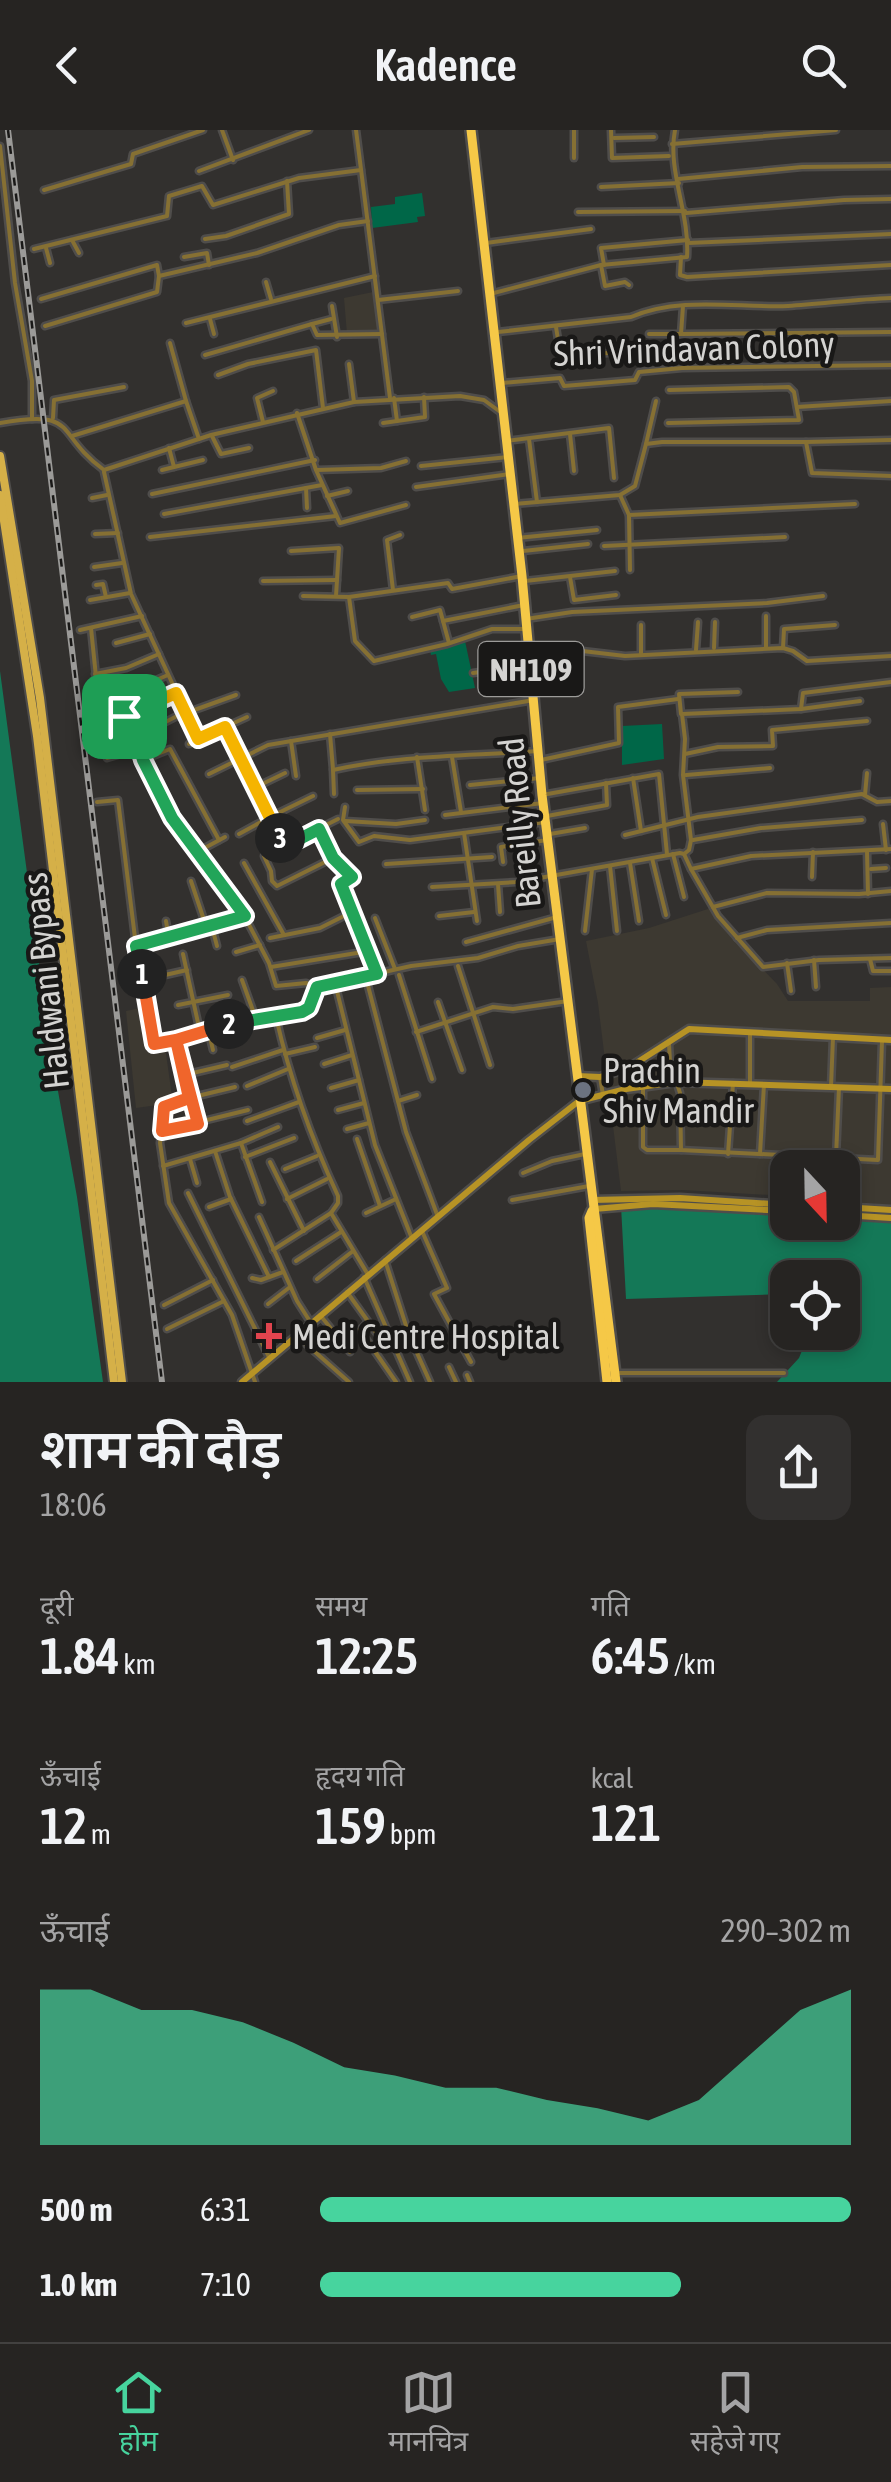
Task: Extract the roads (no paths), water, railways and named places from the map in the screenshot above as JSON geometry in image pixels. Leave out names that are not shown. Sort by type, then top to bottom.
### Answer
[{"type":"highway","name":"Bareilly Road","points":[[471,130],[518,538],[540,778],[613,1379]]},
{"type":"main road","name":"Haldwani Bypass","points":[[0,456],[40,698],[114,1382]]},
{"type":"main road","name":"Haldwani Bypass","points":[[0,495],[37,736],[90,1163],[122,1382]]},
{"type":"street","points":[[44,190],[131,164],[133,154],[203,130]]},
{"type":"street","points":[[222,130],[233,160]]},
{"type":"street","points":[[199,170],[310,130]]},
{"type":"street","points":[[356,130],[397,421]]},
{"type":"street","points":[[574,130],[574,158]]},
{"type":"street","points":[[611,130],[612,158],[671,156]]},
{"type":"street","points":[[489,294],[603,265],[687,257],[685,212],[671,156],[675,130]]},
{"type":"street","points":[[672,144],[836,130]]},
{"type":"street","points":[[611,138],[654,137]]},
{"type":"street","points":[[0,146],[15,282],[32,381],[32,419]]},
{"type":"street","points":[[601,187],[802,167],[891,166]]},
{"type":"street","points":[[34,249],[168,216],[169,196],[202,186],[213,205],[286,181],[361,170]]},
{"type":"street","points":[[204,239],[226,236],[288,214],[286,181]]},
{"type":"street","points":[[578,212],[685,212],[891,199]]},
{"type":"street","points":[[159,276],[257,253],[339,225],[368,221]]},
{"type":"street","points":[[484,244],[591,228]]},
{"type":"street","points":[[628,286],[625,282],[605,286],[601,248],[891,234]]},
{"type":"street","points":[[72,239],[79,254]]},
{"type":"street","points":[[46,246],[50,262]]},
{"type":"street","points":[[184,257],[207,253],[210,264]]},
{"type":"street","points":[[681,257],[680,275],[686,277],[891,265]]},
{"type":"street","points":[[40,299],[157,265],[157,292],[46,326]]},
{"type":"street","points":[[186,322],[375,276]]},
{"type":"street","points":[[266,282],[270,299]]},
{"type":"street","points":[[377,300],[458,290]]},
{"type":"street","points":[[494,332],[556,328],[683,306],[788,306],[891,298]]},
{"type":"street","points":[[332,306],[336,337]]},
{"type":"street","points":[[681,334],[683,306]]},
{"type":"street","points":[[210,319],[214,334]]},
{"type":"street","points":[[204,355],[334,319]]},
{"type":"street","points":[[312,324],[315,334],[336,337],[382,334]]},
{"type":"street","points":[[556,328],[561,358],[636,350]]},
{"type":"street","points":[[650,334],[891,332]]},
{"type":"street","points":[[170,344],[199,439]]},
{"type":"street","points":[[218,375],[248,364],[316,350],[323,408]]},
{"type":"street","points":[[349,364],[354,402]]},
{"type":"street","name":"Shri Vrindavan Colony","points":[[499,383],[560,378],[564,386],[635,380],[638,372],[682,368],[891,364]]},
{"type":"street","points":[[54,420],[54,400],[124,387]]},
{"type":"street","points":[[668,423],[799,420],[794,392],[789,387],[669,390]]},
{"type":"street","points":[[264,422],[257,398],[273,392]]},
{"type":"street","points":[[384,423],[426,416],[424,397]]},
{"type":"street","points":[[104,470],[199,439],[354,402],[471,397],[484,400],[503,414]]},
{"type":"street","points":[[72,436],[186,401]]},
{"type":"street","points":[[513,504],[620,495],[635,486],[656,401]]},
{"type":"street","points":[[797,406],[891,401]]},
{"type":"street","points":[[297,414],[322,485],[342,524],[406,505]]},
{"type":"street","points":[[0,424],[54,420],[104,470],[130,592],[198,739]]},
{"type":"street","points":[[506,440],[608,428],[614,478]]},
{"type":"street","points":[[570,434],[574,471]]},
{"type":"street","points":[[212,436],[222,454],[249,448]]},
{"type":"street","points":[[529,439],[537,502]]},
{"type":"street","points":[[646,444],[891,440]]},
{"type":"street","points":[[806,442],[812,474],[891,476]]},
{"type":"street","points":[[169,448],[174,467]]},
{"type":"street","points":[[421,466],[508,457]]},
{"type":"street","points":[[162,470],[203,460]]},
{"type":"street","points":[[152,494],[314,460]]},
{"type":"street","points":[[316,470],[381,468],[406,461]]},
{"type":"street","points":[[416,488],[510,474]]},
{"type":"street","points":[[164,514],[322,485]]},
{"type":"street","points":[[306,488],[307,508]]},
{"type":"street","points":[[327,496],[348,490]]},
{"type":"street","points":[[92,498],[107,495]]},
{"type":"street","points":[[620,495],[629,515],[630,570]]},
{"type":"street","points":[[629,515],[856,504]]},
{"type":"street","points":[[150,537],[336,516]]},
{"type":"street","points":[[518,538],[597,530]]},
{"type":"street","points":[[95,534],[118,533]]},
{"type":"street","points":[[393,592],[387,540],[400,534]]},
{"type":"street","points":[[604,546],[784,537]]},
{"type":"street","points":[[519,552],[588,544]]},
{"type":"street","points":[[291,551],[338,548],[336,596]]},
{"type":"street","points":[[94,567],[122,563]]},
{"type":"street","points":[[303,596],[349,597],[448,583],[452,589],[615,571]]},
{"type":"street","points":[[570,576],[574,600],[616,595]]},
{"type":"street","points":[[263,582],[337,580]]},
{"type":"street","points":[[96,585],[103,584],[106,597]]},
{"type":"street","points":[[90,600],[130,592]]},
{"type":"street","points":[[349,597],[354,640],[371,660],[572,612],[766,603],[822,596]]},
{"type":"street","points":[[443,621],[524,604]]},
{"type":"street","points":[[412,616],[440,610],[449,643]]},
{"type":"street","points":[[80,630],[142,616]]},
{"type":"street","points":[[766,616],[766,648]]},
{"type":"street","points":[[696,650],[698,622]]},
{"type":"street","points":[[714,649],[715,622]]},
{"type":"street","points":[[641,625],[641,654]]},
{"type":"street","points":[[782,648],[784,629],[834,625]]},
{"type":"street","points":[[91,628],[107,758],[138,743],[172,818],[245,916],[276,986],[306,982],[317,987],[560,939]]},
{"type":"street","points":[[116,643],[150,634]]},
{"type":"street","points":[[530,652],[641,654],[782,648],[807,661],[891,656]]},
{"type":"street","points":[[94,674],[108,673],[159,654]]},
{"type":"street","points":[[473,673],[531,665]]},
{"type":"street","points":[[99,698],[119,696],[168,675]]},
{"type":"street","points":[[802,709],[803,693],[891,682]]},
{"type":"street","points":[[432,887],[498,884],[684,854],[691,840],[683,775],[680,694],[738,692]]},
{"type":"street","points":[[102,720],[124,716],[176,693]]},
{"type":"street","points":[[142,734],[236,694]]},
{"type":"street","points":[[209,774],[256,749],[291,741],[534,700]]},
{"type":"street","points":[[333,770],[387,759],[538,756],[619,744],[617,707],[678,700]]},
{"type":"street","points":[[682,714],[802,709],[860,701]]},
{"type":"street","points":[[124,716],[134,745]]},
{"type":"street","points":[[189,744],[246,717]]},
{"type":"street","points":[[685,754],[718,747],[773,746],[772,730],[867,721]]},
{"type":"street","points":[[225,727],[284,847]]},
{"type":"street","points":[[330,734],[334,794]]},
{"type":"street","points":[[291,741],[296,776]]},
{"type":"street","points":[[145,759],[170,750],[219,840]]},
{"type":"street","points":[[416,757],[425,810]]},
{"type":"street","points":[[452,757],[460,812]]},
{"type":"street","points":[[683,775],[770,768]]},
{"type":"street","points":[[254,788],[285,773]]},
{"type":"street","points":[[444,815],[659,774],[670,854],[684,897]]},
{"type":"street","points":[[865,795],[867,774]]},
{"type":"street","points":[[470,785],[540,778]]},
{"type":"street","points":[[633,778],[641,832]]},
{"type":"street","points":[[340,820],[359,842],[374,836],[410,840],[464,833],[608,805],[606,783]]},
{"type":"street","points":[[357,790],[423,789]]},
{"type":"street","points":[[625,835],[690,819],[865,795],[877,802],[891,801]]},
{"type":"street","points":[[238,834],[312,796]]},
{"type":"street","points":[[97,802],[118,800],[136,946],[154,1044],[309,1008],[317,987]]},
{"type":"street","points":[[340,820],[345,807]]},
{"type":"street","points":[[333,858],[277,886],[264,856],[340,820],[396,824],[425,820]]},
{"type":"street","points":[[691,840],[761,828],[862,820]]},
{"type":"street","points":[[691,869],[751,856],[888,849],[883,824]]},
{"type":"street","points":[[503,862],[501,847],[585,828]]},
{"type":"street","points":[[319,829],[333,858],[352,877],[341,884],[377,974]]},
{"type":"street","points":[[464,833],[477,921]]},
{"type":"street","points":[[198,852],[225,837]]},
{"type":"street","points":[[812,877],[813,850]]},
{"type":"street","points":[[868,851],[868,894]]},
{"type":"street","points":[[684,854],[713,907],[763,967],[814,960],[891,958]]},
{"type":"street","points":[[386,864],[492,858]]},
{"type":"street","points":[[652,858],[666,915]]},
{"type":"street","points":[[630,863],[639,922]]},
{"type":"street","points":[[244,864],[284,936]]},
{"type":"street","points":[[610,866],[617,931]]},
{"type":"street","points":[[869,869],[886,868]]},
{"type":"street","points":[[585,931],[592,869]]},
{"type":"street","points":[[260,891],[272,881]]},
{"type":"street","points":[[192,882],[216,946]]},
{"type":"street","points":[[498,884],[500,912]]},
{"type":"street","points":[[713,907],[767,893],[891,891]]},
{"type":"street","points":[[270,938],[320,928],[352,912]]},
{"type":"street","points":[[439,916],[474,912]]},
{"type":"street","points":[[136,946],[245,916]]},
{"type":"street","points":[[375,918],[432,1079]]},
{"type":"street","points":[[466,942],[557,918]]},
{"type":"street","points":[[166,921],[169,940]]},
{"type":"street","points":[[736,938],[767,930],[891,923]]},
{"type":"street","points":[[236,952],[260,945]]},
{"type":"street","points":[[270,967],[369,951]]},
{"type":"street","points":[[183,954],[200,1032]]},
{"type":"street","points":[[870,959],[874,971],[891,971]]},
{"type":"street","points":[[814,960],[816,987]]},
{"type":"street","points":[[787,963],[790,991]]},
{"type":"street","points":[[458,966],[490,1065]]},
{"type":"street","points":[[166,975],[187,970]]},
{"type":"street","points":[[366,977],[406,1132],[438,1218]]},
{"type":"street","points":[[242,980],[256,1020]]},
{"type":"street","points":[[335,983],[369,1123],[412,1238]]},
{"type":"street","points":[[178,1006],[228,995]]},
{"type":"street","points":[[416,1032],[495,1007],[510,1009],[568,1001]]},
{"type":"street","points":[[438,1002],[462,1070]]},
{"type":"street","points":[[272,1250],[330,1213],[338,1203],[288,1069],[276,1017]]},
{"type":"street","points":[[576,1076],[600,1076],[630,1067],[689,1029],[887,1040],[880,1089],[878,1160],[860,1159]]},
{"type":"street","points":[[208,1030],[213,1050]]},
{"type":"street","points":[[316,1038],[345,1030]]},
{"type":"street","points":[[750,1034],[750,1084]]},
{"type":"street","points":[[833,1036],[836,1150]]},
{"type":"street","points":[[176,1040],[198,1124]]},
{"type":"street","points":[[669,1044],[680,1093],[681,1150]]},
{"type":"street","points":[[184,1075],[315,1048]]},
{"type":"street","points":[[324,1064],[352,1055]]},
{"type":"street","points":[[247,1086],[288,1069]]},
{"type":"street","points":[[600,1076],[603,1095]]},
{"type":"street","points":[[331,1088],[358,1080]]},
{"type":"street","points":[[242,1382],[254,1378],[270,1359],[384,1260],[580,1102],[676,1082],[891,1089]]},
{"type":"street","points":[[728,1154],[732,1084]]},
{"type":"street","points":[[760,1155],[764,1084]]},
{"type":"street","points":[[234,1087],[164,1107],[163,1166],[174,1215],[224,1301],[254,1378]]},
{"type":"street","points":[[643,1087],[643,1147],[647,1150],[770,1155]]},
{"type":"street","points":[[398,1101],[417,1095]]},
{"type":"street","points":[[247,1121],[299,1102]]},
{"type":"street","points":[[338,1110],[364,1103]]},
{"type":"street","points":[[162,1131],[248,1110]]},
{"type":"street","points":[[346,1130],[369,1123]]},
{"type":"street","points":[[163,1166],[278,1127]]},
{"type":"street","points":[[245,1157],[294,1138]]},
{"type":"street","points":[[358,1139],[380,1206]]},
{"type":"street","points":[[240,1143],[262,1202]]},
{"type":"street","points":[[215,1151],[231,1199],[269,1277]]},
{"type":"street","points":[[523,1173],[585,1154]]},
{"type":"street","points":[[285,1169],[319,1155]]},
{"type":"street","points":[[190,1159],[197,1183]]},
{"type":"street","points":[[270,1162],[304,1231]]},
{"type":"street","points":[[287,1199],[329,1178]]},
{"type":"street","points":[[512,1200],[589,1186]]},
{"type":"street","points":[[188,1192],[270,1359]]},
{"type":"street","points":[[592,1207],[664,1198],[770,1207]]},
{"type":"street","points":[[209,1207],[231,1199]]},
{"type":"street","points":[[366,1212],[396,1199]]},
{"type":"street","points":[[860,1208],[891,1210]]},
{"type":"street","points":[[330,1213],[366,1276],[410,1382]]},
{"type":"street","points":[[860,1216],[891,1218]]},
{"type":"street","points":[[260,1218],[272,1250],[311,1323]]},
{"type":"street","points":[[422,1230],[446,1288],[434,1294],[470,1362]]},
{"type":"street","points":[[296,1260],[341,1232]]},
{"type":"street","points":[[317,1279],[353,1251]]},
{"type":"street","points":[[384,1260],[430,1382]]},
{"type":"street","points":[[252,1278],[283,1272]]},
{"type":"street","points":[[164,1305],[213,1280]]},
{"type":"street","points":[[268,1304],[290,1286]]},
{"type":"street","points":[[347,1292],[380,1338]]},
{"type":"street","points":[[167,1329],[224,1301]]},
{"type":"street","points":[[320,1315],[350,1352]]},
{"type":"street","points":[[368,1322],[360,1330],[396,1382]]},
{"type":"street","points":[[296,1336],[350,1382]]},
{"type":"street","points":[[449,1366],[456,1382]]},
{"type":"street","points":[[613,1379],[784,1373]]},
{"type":"street","points":[[467,1375],[470,1382]]},
{"type":"railway","points":[[8,130],[162,1382]]},
{"type":"place","name":"Prachin Shiv Mandir","points":[[583,1090]]},
{"type":"place","name":"Medi Centre Hospital","points":[[269,1336]]}]
